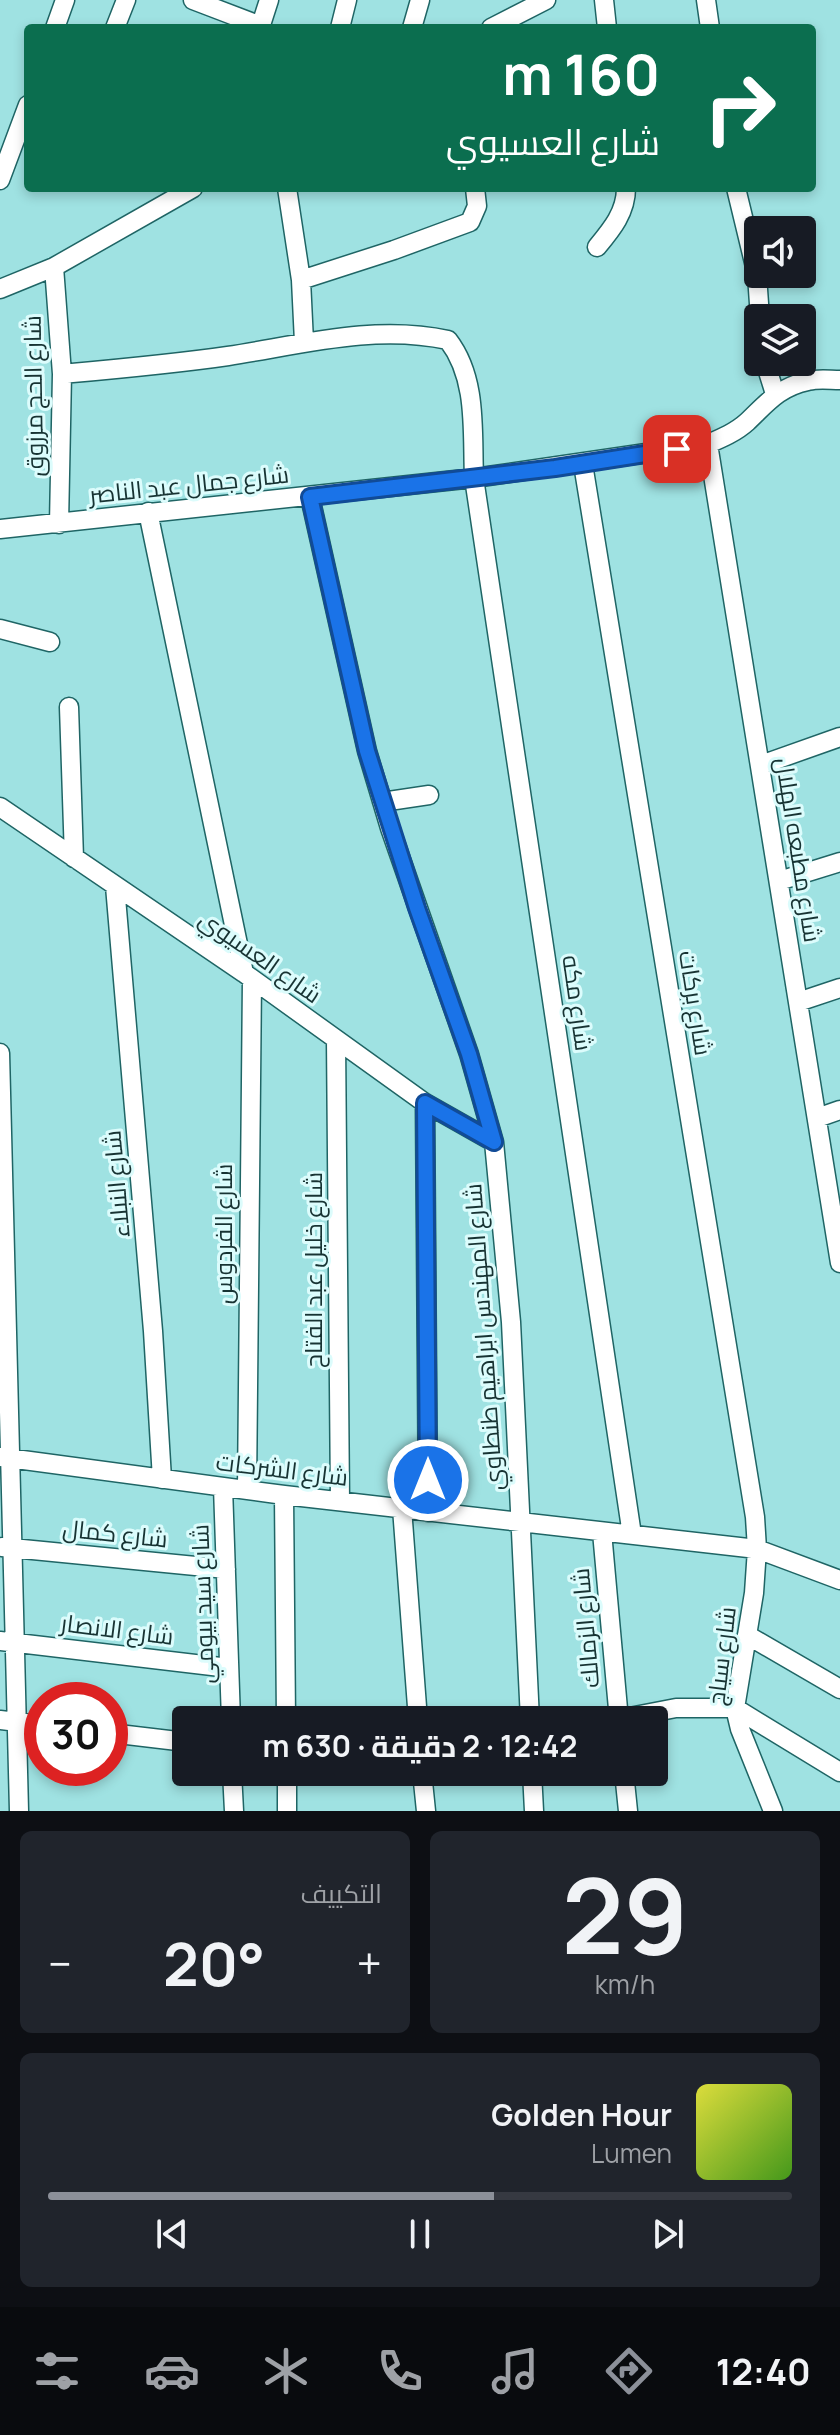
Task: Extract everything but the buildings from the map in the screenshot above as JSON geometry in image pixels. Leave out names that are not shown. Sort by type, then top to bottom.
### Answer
[{"type":"street","points":[[61,24],[65,0]]},
{"type":"street","points":[[117,24],[126,0]]},
{"type":"street","points":[[193,0],[253,24]]},
{"type":"street","points":[[262,24],[269,0]]},
{"type":"street","points":[[341,24],[347,0]]},
{"type":"street","points":[[413,24],[420,0]]},
{"type":"street","points":[[498,24],[546,0]]},
{"type":"street","points":[[604,0],[607,24]]},
{"type":"street","points":[[706,0],[709,24]]},
{"type":"street","points":[[0,180],[5,153],[24,113]]},
{"type":"street","points":[[0,289],[54,267],[186,192]]},
{"type":"street","points":[[62,374],[229,356],[304,342],[301,280],[288,192]]},
{"type":"street","points":[[301,280],[470,222],[477,206],[475,192]]},
{"type":"street","points":[[597,247],[615,226],[623,209],[625,192]]},
{"type":"street","points":[[737,192],[757,275],[759,304]]},
{"type":"street","name":"شارع الحج مرزوق","points":[[54,267],[62,374],[59,524]]},
{"type":"street","name":"شارع مكه","points":[[304,342],[343,336],[424,335],[448,340],[462,360],[471,394],[474,478],[632,1535]]},
{"type":"street","points":[[769,376],[775,394]]},
{"type":"street","name":"شارع جمال عبد الناصر","points":[[2,533],[148,512],[474,478],[708,444],[729,435],[775,394],[812,380],[840,380]]},
{"type":"street","name":"شارع مطبعه الهلال","points":[[708,444],[840,1263]]},
{"type":"street","name":"شارع بركات","points":[[583,464],[755,1517],[757,1549]]},
{"type":"street","name":"شارع المهندس ابراهيم طنطاوي","points":[[310,497],[367,751],[469,1054],[494,1142],[511,1322],[529,1706]]},
{"type":"street","name":"شارع الفردوس","points":[[148,512],[248,976],[247,1490]]},
{"type":"street","points":[[0,629],[50,642]]},
{"type":"street","points":[[69,707],[74,858]]},
{"type":"street","points":[[761,765],[840,737]]},
{"type":"street","points":[[382,802],[429,795]]},
{"type":"street","name":"شارع العسيوي","points":[[0,807],[248,976],[425,1103],[494,1142]]},
{"type":"street","points":[[779,881],[840,862]]},
{"type":"street","name":"شارع النبلاء","points":[[115,886],[153,1331],[162,1479]]},
{"type":"street","points":[[798,1002],[840,988]]},
{"type":"street","name":"شارع خليل عبد الفتاح","points":[[336,1039],[340,1501]]},
{"type":"street","points":[[0,1053],[8,1721],[19,1811]]},
{"type":"street","points":[[425,1103],[428,1512]]},
{"type":"street","points":[[817,1118],[840,1110]]},
{"type":"street","name":"شارع الشركات","points":[[5,1458],[519,1524],[757,1549],[840,1580]]},
{"type":"street","name":"شارع سيد بيومي","points":[[223,1487],[230,1706]]},
{"type":"street","points":[[284,1495],[286,1706]]},
{"type":"street","points":[[402,1508],[417,1706]]},
{"type":"street","name":"شارع الزمالك","points":[[602,1532],[618,1706]]},
{"type":"street","name":"شارع كمال","points":[[6,1547],[226,1569]]},
{"type":"street","name":"شارع سياج","points":[[757,1549],[754,1593],[735,1708],[740,1729],[773,1811]]},
{"type":"street","points":[[747,1635],[840,1689]]},
{"type":"street","name":"شارع الانصار","points":[[7,1642],[229,1668]]},
{"type":"street","points":[[668,1710],[735,1708],[840,1772]]},
{"type":"street","points":[[128,1735],[172,1740]]},
{"type":"street","points":[[233,1786],[234,1811]]},
{"type":"street","points":[[287,1786],[287,1811]]},
{"type":"street","points":[[423,1786],[426,1811]]},
{"type":"street","points":[[533,1786],[534,1811]]},
{"type":"street","points":[[625,1786],[628,1811]]},
{"type":"street","points":[[0,1810],[8,1811]]},
{"type":"route","points":[[428,1480],[425,1103],[494,1142],[469,1054],[390,828],[367,751],[310,497],[555,468],[677,449]]}]
